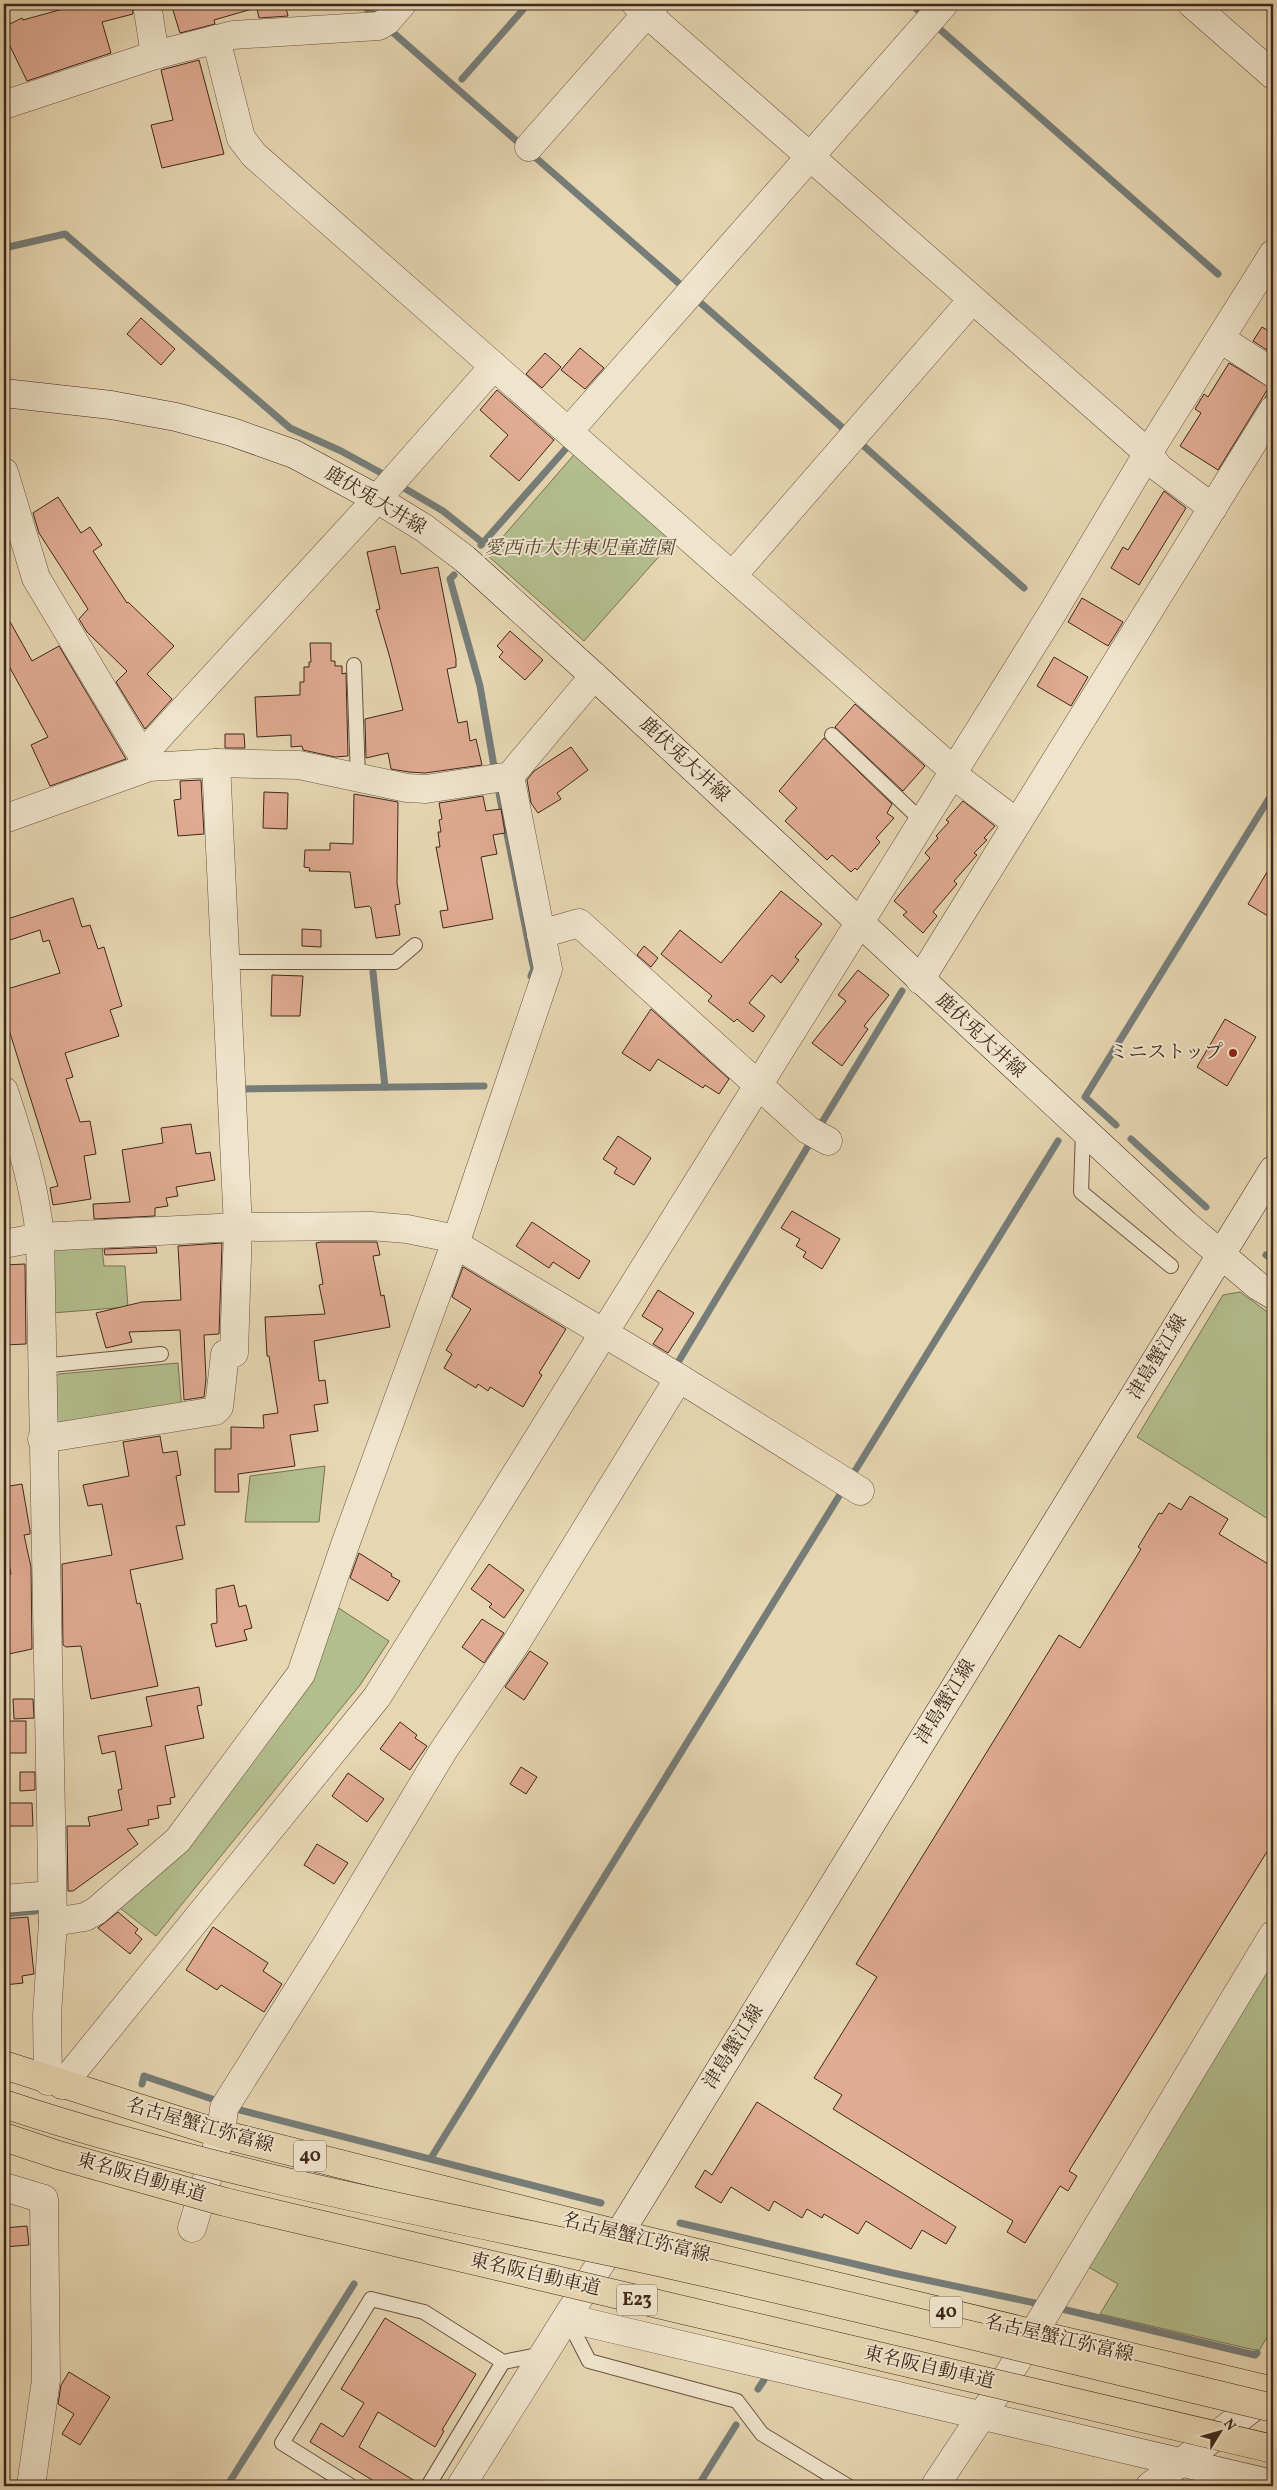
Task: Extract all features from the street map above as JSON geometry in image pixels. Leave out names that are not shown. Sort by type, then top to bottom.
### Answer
[{"type":"main road","name":"名古屋蟹江弥富線","points":[[4,2065],[55,2083],[221,2134],[619,2234],[1273,2391]]},
{"type":"main road","name":"東名阪自動車道","points":[[4,2104],[65,2124],[230,2170],[659,2262],[1273,2408]]},
{"type":"main road","name":"東名阪自動車道","points":[[4,2137],[58,2155],[225,2202],[1273,2449]]},
{"type":"street","points":[[148,4],[155,54]]},
{"type":"street","points":[[4,105],[155,54],[233,35],[378,26],[387,21],[402,4]]},
{"type":"street","points":[[569,431],[944,4]]},
{"type":"street","points":[[1192,4],[1273,75]]},
{"type":"street","points":[[529,147],[646,7],[972,300],[1148,453],[1159,468],[1206,504]]},
{"type":"street","points":[[216,39],[241,138],[254,155],[733,575],[952,772],[1011,819]]},
{"type":"street","points":[[55,2083],[377,1697],[759,1086],[921,820],[1053,612],[1148,453],[1273,254]]},
{"type":"street","points":[[733,575],[972,300]]},
{"type":"street","points":[[1221,339],[1273,373]]},
{"type":"street","points":[[145,761],[494,366]]},
{"type":"street","name":"鹿伏兎大井線","points":[[4,393],[111,405],[176,417],[232,432],[294,454],[377,499],[424,528],[465,559],[594,676],[859,924],[1220,1255],[1273,1295]]},
{"type":"street","points":[[920,980],[1011,819],[1206,504],[1273,410]]},
{"type":"street","points":[[4,472],[36,578],[145,761]]},
{"type":"street","points":[[4,818],[145,761],[299,766],[407,788],[426,789],[501,778],[594,676]]},
{"type":"street","points":[[42,1439],[215,1411],[219,1407],[225,1354],[234,1353],[238,1227],[216,763]]},
{"type":"street","points":[[53,1922],[85,1917],[96,1911],[178,1840],[302,1674],[448,1239],[548,969],[541,934],[501,778]]},
{"type":"street","points":[[541,934],[579,923],[759,1086],[818,1136]]},
{"type":"street","points":[[4,1091],[21,1142],[36,1197],[40,1237],[42,1439],[53,1922],[47,2015],[55,2083]]},
{"type":"street","name":"津島蟹江線","points":[[461,2486],[619,2234],[1273,1170]]},
{"type":"street","points":[[4,1244],[40,1237],[238,1227],[371,1226],[448,1239],[853,1486]]},
{"type":"street","points":[[192,2228],[221,2134],[224,2108],[329,1941],[442,1751],[516,1643],[670,1373]]},
{"type":"street","points":[[4,1899],[52,1895]]},
{"type":"street","points":[[935,2486],[983,2414],[1273,1935]]},
{"type":"street","points":[[4,2187],[44,2199],[46,2380],[31,2486]]},
{"type":"street","points":[[567,2318],[983,2414],[1273,2484]]},
{"type":"street","points":[[1150,2486],[1273,2391]]},
{"type":"lane","points":[[354,665],[358,778]]},
{"type":"lane","points":[[832,736],[921,820]]},
{"type":"lane","points":[[225,962],[394,962],[415,945]]},
{"type":"lane","points":[[1083,1131],[1081,1192],[1171,1266]]},
{"type":"lane","points":[[41,1366],[161,1354]]},
{"type":"lane","points":[[351,2486],[282,2443],[372,2299],[424,2312],[503,2362],[545,2353]]},
{"type":"lane","points":[[567,2318],[589,2361],[737,2401],[762,2434],[848,2486]]},
{"type":"lane","points":[[428,2486],[503,2362]]},
{"type":"green space","name":"愛西市大井東児童遊園","points":[[579,449],[678,535],[584,641],[487,555]]},
{"type":"green space","points":[[101,1238],[104,1266],[125,1266],[128,1307],[52,1313],[50,1243]]},
{"type":"green space","points":[[1240,1292],[1273,1316],[1273,1522],[1137,1437],[1223,1295]]},
{"type":"green space","points":[[178,1363],[182,1411],[52,1426],[53,1379],[59,1374]]},
{"type":"green space","points":[[325,1466],[319,1522],[245,1522],[250,1476]]},
{"type":"green space","points":[[334,1605],[389,1641],[360,1685],[156,1936],[116,1905],[183,1840]]},
{"type":"green space","points":[[1273,1958],[1273,2327],[1259,2351],[1100,2314],[1118,2284],[1085,2265]]},
{"type":"building","points":[[81,4],[132,4],[133,14],[102,22],[111,53],[27,81],[4,34],[4,27],[22,18],[23,20]]},
{"type":"building","points":[[171,4],[251,4],[252,9],[214,20],[215,24],[180,33]]},
{"type":"building","points":[[256,4],[285,4],[288,16],[259,18]]},
{"type":"building","points":[[199,60],[224,154],[162,168],[151,125],[173,120],[161,70]]},
{"type":"building","points":[[141,318],[175,349],[161,365],[127,334]]},
{"type":"building","points":[[1262,327],[1273,334],[1273,354],[1253,341]]},
{"type":"building","points":[[580,348],[604,368],[585,389],[561,370]]},
{"type":"building","points":[[545,353],[561,367],[542,388],[526,374]]},
{"type":"building","points":[[1229,363],[1269,387],[1218,470],[1180,446],[1201,413],[1195,409],[1204,394],[1208,397]]},
{"type":"building","points":[[497,390],[554,440],[519,481],[490,456],[508,435],[480,410]]},
{"type":"building","points":[[1164,491],[1186,508],[1139,585],[1111,568],[1123,547],[1128,550]]},
{"type":"building","points":[[58,497],[81,533],[90,527],[102,545],[93,551],[127,603],[174,646],[147,674],[172,699],[145,729],[116,682],[127,671],[87,632],[79,619],[88,609],[39,533],[33,513]]},
{"type":"building","points":[[395,546],[401,574],[438,567],[456,659],[456,667],[447,669],[458,723],[467,721],[470,741],[476,739],[482,765],[425,773],[391,769],[388,753],[366,758],[365,719],[403,710],[376,610],[380,609],[367,552]]},
{"type":"building","points":[[1082,598],[1123,622],[1108,646],[1068,622]]},
{"type":"building","points":[[4,611],[32,661],[59,646],[126,759],[50,786],[31,745],[48,737],[4,657]]},
{"type":"building","points":[[510,631],[543,660],[525,680],[499,657],[503,652],[497,646]]},
{"type":"building","points":[[310,643],[331,643],[331,661],[335,661],[335,666],[342,666],[342,674],[346,673],[348,756],[335,757],[303,750],[302,746],[291,747],[291,735],[257,737],[255,697],[300,695],[300,682],[304,682],[304,667],[309,667],[309,662],[311,662]]},
{"type":"building","points":[[1054,657],[1088,677],[1071,706],[1037,686]]},
{"type":"building","points":[[855,704],[925,766],[903,791],[835,727]]},
{"type":"building","points":[[225,734],[244,734],[245,748],[225,748]]},
{"type":"building","points":[[824,738],[892,804],[887,813],[894,818],[876,838],[880,842],[857,870],[855,868],[851,872],[832,855],[827,860],[785,821],[797,808],[779,791]]},
{"type":"building","points":[[571,747],[588,770],[557,793],[561,799],[538,813],[531,803],[527,780],[534,771]]},
{"type":"building","points":[[201,780],[204,834],[178,836],[174,800],[181,799],[180,781]]},
{"type":"building","points":[[264,792],[288,793],[287,829],[263,828]]},
{"type":"building","points":[[354,794],[398,802],[397,883],[400,904],[395,905],[400,935],[376,938],[371,908],[369,906],[355,908],[350,872],[309,871],[310,868],[304,867],[305,850],[330,850],[330,843],[353,844]]},
{"type":"building","points":[[483,796],[486,811],[501,809],[505,833],[493,835],[497,854],[481,857],[493,919],[443,928],[440,911],[448,910],[436,847],[440,847],[438,832],[441,832],[439,820],[442,819],[439,803]]},
{"type":"building","points":[[963,801],[995,826],[984,838],[987,840],[974,853],[977,855],[954,881],[957,884],[933,912],[937,916],[923,933],[903,915],[907,912],[894,901],[930,858],[925,853],[938,838],[936,836],[949,822],[946,820]]},
{"type":"building","points":[[1273,862],[1273,919],[1248,904]]},
{"type":"building","points":[[781,891],[822,924],[795,957],[799,960],[781,983],[772,975],[749,1003],[765,1016],[753,1032],[737,1019],[734,1022],[708,1001],[712,996],[661,954],[680,930],[721,963]]},
{"type":"building","points":[[73,898],[82,927],[90,925],[98,949],[104,947],[122,1006],[110,1010],[119,1036],[65,1053],[73,1077],[66,1079],[80,1122],[90,1121],[96,1154],[84,1156],[91,1199],[53,1205],[50,1188],[58,1186],[4,1014],[4,990],[60,973],[49,940],[43,942],[40,930],[4,942],[4,920]]},
{"type":"building","points":[[302,929],[321,930],[321,947],[302,946]]},
{"type":"building","points":[[644,946],[658,958],[651,967],[637,955]]},
{"type":"building","points":[[858,970],[889,995],[864,1026],[868,1029],[842,1066],[812,1043],[846,1001],[838,995]]},
{"type":"building","points":[[272,975],[303,976],[300,1016],[271,1016]]},
{"type":"building","points":[[651,1009],[729,1079],[719,1094],[705,1085],[703,1088],[658,1059],[650,1071],[622,1053]]},
{"type":"building","points":[[1225,1019],[1256,1037],[1227,1086],[1197,1067]]},
{"type":"building","points":[[191,1124],[196,1154],[210,1152],[215,1180],[176,1187],[178,1196],[166,1198],[168,1206],[155,1208],[155,1216],[94,1219],[93,1204],[130,1202],[122,1150],[163,1143],[161,1128]]},
{"type":"building","points":[[618,1136],[651,1158],[634,1185],[614,1173],[617,1168],[603,1159]]},
{"type":"building","points":[[792,1211],[840,1239],[822,1269],[803,1257],[806,1252],[796,1246],[800,1239],[781,1228]]},
{"type":"building","points":[[532,1222],[590,1261],[579,1279],[553,1262],[549,1268],[516,1246]]},
{"type":"building","points":[[377,1242],[380,1255],[373,1256],[381,1296],[384,1295],[390,1327],[314,1341],[319,1381],[325,1380],[328,1403],[314,1405],[318,1431],[290,1435],[295,1466],[238,1474],[239,1492],[215,1492],[215,1449],[231,1449],[231,1427],[264,1428],[263,1415],[278,1413],[269,1356],[267,1356],[265,1317],[325,1314],[319,1285],[323,1284],[316,1243]]},
{"type":"building","points":[[222,1243],[219,1334],[204,1335],[206,1379],[204,1397],[184,1400],[180,1330],[129,1332],[132,1342],[106,1348],[96,1313],[142,1302],[181,1300],[178,1246]]},
{"type":"building","points":[[156,1247],[157,1253],[105,1255],[104,1249]]},
{"type":"building","points":[[25,1264],[26,1344],[4,1345],[4,1265]]},
{"type":"building","points":[[463,1267],[566,1329],[539,1373],[542,1375],[523,1407],[490,1387],[488,1391],[478,1384],[476,1388],[444,1368],[452,1354],[446,1350],[471,1309],[452,1297]]},
{"type":"building","points":[[658,1290],[694,1313],[668,1353],[653,1344],[663,1329],[642,1316]]},
{"type":"building","points":[[160,1436],[163,1453],[177,1451],[181,1475],[176,1476],[185,1525],[176,1526],[183,1559],[130,1570],[137,1604],[140,1603],[158,1686],[91,1699],[81,1646],[66,1647],[63,1645],[62,1564],[112,1555],[102,1504],[88,1506],[83,1485],[129,1476],[123,1442]]},
{"type":"building","points":[[22,1484],[30,1530],[30,1534],[24,1535],[31,1567],[32,1649],[4,1655],[4,1615],[9,1614],[4,1576],[11,1574],[4,1537],[4,1487]]},
{"type":"building","points":[[1190,1496],[1228,1519],[1219,1534],[1273,1567],[1273,1842],[1069,2171],[1077,2176],[1068,2191],[1060,2186],[1025,2243],[1007,2232],[1013,2221],[833,2109],[842,2095],[814,2078],[877,1977],[856,1964],[1059,1635],[1080,1648],[1141,1549],[1138,1547],[1159,1513],[1162,1514],[1169,1503],[1181,1510]]},
{"type":"building","points":[[359,1553],[400,1581],[388,1601],[350,1578]]},
{"type":"building","points":[[489,1564],[524,1590],[504,1618],[489,1607],[492,1604],[471,1589]]},
{"type":"building","points":[[234,1585],[239,1607],[246,1605],[252,1628],[244,1630],[247,1640],[216,1647],[211,1624],[217,1623],[216,1589]]},
{"type":"building","points":[[482,1619],[504,1633],[484,1663],[462,1647]]},
{"type":"building","points":[[530,1651],[548,1663],[524,1700],[505,1687]]},
{"type":"building","points":[[199,1687],[202,1705],[197,1706],[204,1738],[165,1746],[175,1797],[170,1798],[171,1804],[157,1806],[159,1818],[148,1820],[149,1825],[127,1829],[138,1844],[73,1891],[68,1891],[67,1826],[90,1826],[88,1817],[122,1810],[118,1790],[122,1789],[115,1751],[102,1754],[98,1736],[152,1726],[146,1697]]},
{"type":"building","points":[[13,1699],[33,1699],[34,1718],[14,1719]]},
{"type":"building","points":[[7,1721],[26,1721],[26,1753],[7,1753]]},
{"type":"building","points":[[400,1722],[417,1735],[415,1738],[427,1746],[410,1770],[380,1749]]},
{"type":"building","points":[[521,1767],[537,1777],[526,1794],[510,1784]]},
{"type":"building","points":[[20,1772],[35,1772],[35,1790],[20,1791]]},
{"type":"building","points":[[348,1773],[384,1799],[367,1822],[332,1796]]},
{"type":"building","points":[[4,1803],[32,1803],[33,1826],[4,1826]]},
{"type":"building","points":[[317,1844],[348,1863],[334,1884],[304,1865]]},
{"type":"building","points":[[118,1912],[138,1929],[135,1933],[142,1939],[130,1954],[98,1928]]},
{"type":"building","points":[[28,1917],[34,1974],[22,1976],[23,1983],[4,1985],[4,1919]]},
{"type":"building","points":[[213,1927],[268,1963],[263,1971],[282,1984],[264,2012],[221,1985],[217,1990],[186,1970]]},
{"type":"building","points":[[757,2102],[956,2227],[946,2244],[922,2230],[911,2249],[866,2221],[858,2234],[824,2214],[822,2218],[807,2209],[802,2218],[774,2201],[769,2211],[731,2187],[721,2203],[695,2187],[705,2170],[712,2175]]},
{"type":"building","points":[[27,2226],[29,2245],[4,2247],[4,2228]]},
{"type":"building","points":[[385,2318],[476,2374],[442,2430],[444,2431],[435,2447],[378,2412],[359,2447],[420,2484],[419,2486],[382,2486],[310,2442],[321,2423],[343,2437],[364,2403],[341,2389]]},
{"type":"building","points":[[69,2372],[110,2397],[80,2445],[62,2434],[74,2414],[58,2404],[61,2385]]},
{"type":"waterway","points":[[361,4],[377,17]]},
{"type":"waterway","points":[[462,79],[528,4]]},
{"type":"waterway","points":[[911,4],[923,15]]},
{"type":"waterway","points":[[935,25],[1218,274]]},
{"type":"waterway","points":[[389,29],[682,286]]},
{"type":"waterway","points":[[4,248],[65,234],[290,428],[341,451],[383,474]]},
{"type":"waterway","points":[[695,298],[845,430]]},
{"type":"waterway","points":[[1264,405],[1273,390]]},
{"type":"waterway","points":[[858,441],[1024,588]]},
{"type":"waterway","points":[[481,545],[570,444]]},
{"type":"waterway","points":[[404,488],[443,511],[483,543]]},
{"type":"waterway","points":[[454,575],[450,579],[480,686],[495,772]]},
{"type":"waterway","points":[[497,783],[534,969],[531,976]]},
{"type":"waterway","points":[[1116,1125],[1085,1097],[1273,792]]},
{"type":"waterway","points":[[373,972],[385,1087]]},
{"type":"waterway","points":[[818,1129],[902,991]]},
{"type":"waterway","points":[[239,1089],[484,1086]]},
{"type":"waterway","points":[[674,1369],[813,1138]]},
{"type":"waterway","points":[[1131,1139],[1206,1207]]},
{"type":"waterway","points":[[850,1479],[1058,1141]]},
{"type":"waterway","points":[[1266,1255],[1273,1260]]},
{"type":"waterway","points":[[431,2158],[844,1488]]},
{"type":"waterway","points":[[4,1914],[35,1911]]},
{"type":"waterway","points":[[142,2084],[144,2076],[218,2101]]},
{"type":"waterway","points":[[236,2109],[601,2203]]},
{"type":"waterway","points":[[680,2223],[893,2273],[1035,2303]]},
{"type":"waterway","points":[[227,2486],[354,2284]]},
{"type":"waterway","points":[[1062,2309],[1255,2355],[1257,2353]]},
{"type":"waterway","points":[[758,2389],[764,2380]]},
{"type":"waterway","points":[[698,2486],[736,2425]]},
{"type":"place","name":"ミニストップ","points":[[1233,1053]]}]
